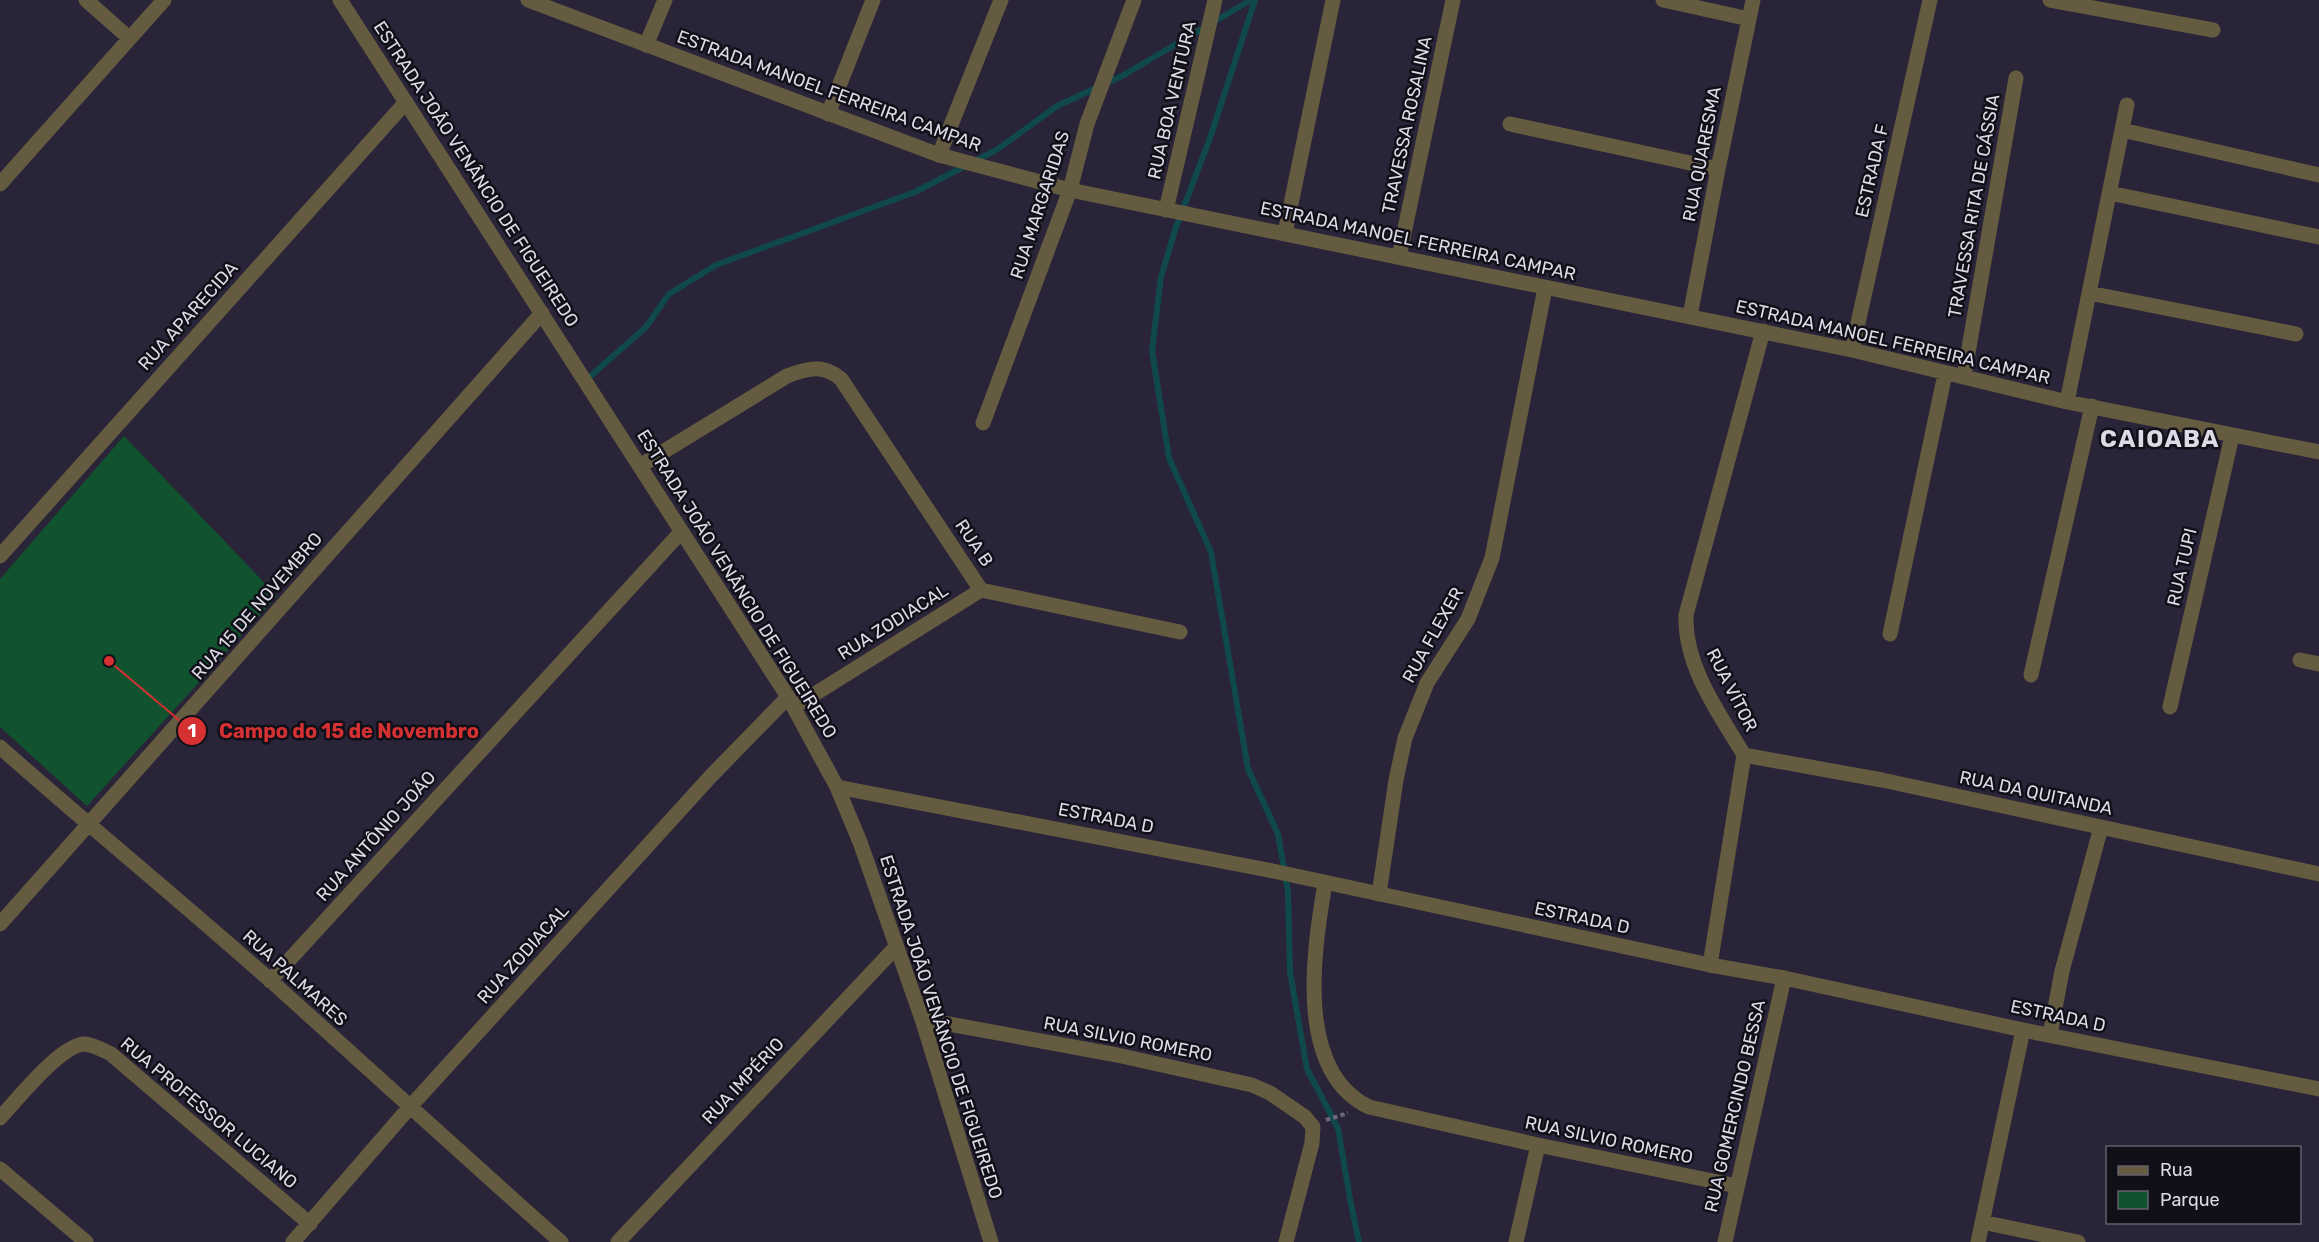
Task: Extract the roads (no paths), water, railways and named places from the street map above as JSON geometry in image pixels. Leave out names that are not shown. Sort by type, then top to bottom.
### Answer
[{"type":"street","points":[[86,0],[129,38]]},
{"type":"street","points":[[0,184],[164,0]]},
{"type":"street","name":"ESTRADA JOÃO VENÂNCIO DE FIGUEIREDO","points":[[340,0],[791,702],[837,786],[860,842],[922,1019],[991,1242]]},
{"type":"street","name":"ESTRADA MANOEL FERREIRA CAMPAR","points":[[528,0],[942,156],[1070,190],[1763,331],[1852,350],[1945,374],[1964,376],[2067,402],[2319,452]]},
{"type":"street","points":[[646,45],[665,0]]},
{"type":"street","points":[[828,114],[873,0]]},
{"type":"street","points":[[942,156],[1001,0]]},
{"type":"street","name":"RUA MARGARIDAS","points":[[983,423],[1070,190],[1087,124],[1134,0]]},
{"type":"street","name":"RUA BOA VENTURA","points":[[1166,210],[1215,0]]},
{"type":"street","points":[[1286,233],[1333,0]]},
{"type":"street","name":"TRAVESSA ROSALINA","points":[[1399,257],[1453,0]]},
{"type":"street","points":[[1663,0],[1749,19]]},
{"type":"street","name":"RUA QUARESMA","points":[[1690,316],[1753,0]]},
{"type":"street","name":"ESTRADA F","points":[[1852,350],[1930,0]]},
{"type":"street","points":[[2050,0],[2213,30]]},
{"type":"street","name":"TRAVESSA RITA DE CÁSSIA","points":[[1964,376],[2016,78]]},
{"type":"street","name":"RUA APARECIDA","points":[[0,556],[406,102]]},
{"type":"street","points":[[2067,402],[2127,105]]},
{"type":"street","points":[[1510,124],[1718,169]]},
{"type":"street","points":[[2122,130],[2319,175]]},
{"type":"street","points":[[2110,193],[2319,237]]},
{"type":"street","name":"RUA FLEXER","points":[[1379,894],[1396,780],[1405,738],[1426,682],[1468,619],[1492,558],[1545,288]]},
{"type":"street","points":[[2089,293],[2296,334]]},
{"type":"street","name":"RUA 15 DE NOVEMBRO","points":[[0,924],[542,313]]},
{"type":"street","name":"RUA VÍTOR","points":[[1710,965],[1744,755],[1719,713],[1692,659],[1687,644],[1686,622],[1763,331]]},
{"type":"street","name":"RUA B","points":[[640,466],[787,376],[811,368],[822,368],[841,379],[981,590],[1180,632]]},
{"type":"street","points":[[1890,634],[1945,374]]},
{"type":"street","points":[[2031,675],[2092,406]]},
{"type":"street","name":"RUA TUPI","points":[[2170,707],[2232,436]]},
{"type":"street","name":"RUA ANTÔNIO JOÃO","points":[[270,981],[681,532]]},
{"type":"street","name":"RUA ZODIACAL","points":[[293,1242],[409,1108],[711,776],[791,702],[981,590]]},
{"type":"street","points":[[2300,660],[2319,664]]},
{"type":"street","name":"RUA PALMARES","points":[[0,747],[270,981],[561,1242]]},
{"type":"street","name":"RUA DA QUITANDA","points":[[1744,755],[1882,780],[2319,874]]},
{"type":"street","name":"ESTRADA D","points":[[837,786],[1273,871],[1710,965],[1784,978],[2319,1089]]},
{"type":"street","points":[[2050,1035],[2062,971],[2101,827]]},
{"type":"street","name":"RUA SILVIO ROMERO","points":[[1318,882],[1314,959],[1318,1030],[1334,1074],[1353,1100],[1369,1107],[1538,1145],[1737,1186]]},
{"type":"street","name":"RUA IMPÉRIO","points":[[618,1242],[896,947]]},
{"type":"street","name":"RUA GOMERCINDO BESSA","points":[[1725,1242],[1784,978]]},
{"type":"street","name":"RUA SILVIO ROMERO","points":[[922,1019],[1117,1055],[1252,1085],[1291,1106],[1317,1124],[1286,1242]]},
{"type":"street","points":[[1978,1242],[2023,1029]]},
{"type":"street","name":"RUA PROFESSOR LUCIANO","points":[[0,1118],[62,1053],[83,1044],[95,1046],[111,1054],[309,1224]]},
{"type":"street","points":[[1516,1242],[1538,1145]]},
{"type":"street","points":[[0,1170],[86,1242]]},
{"type":"street","points":[[1982,1222],[2078,1242]]},
{"type":"waterway","points":[[586,380],[646,327],[669,294],[716,265],[915,192],[998,149],[1057,106],[1122,76],[1251,0]]},
{"type":"waterway","points":[[1255,0],[1209,141],[1176,227],[1161,277],[1152,351],[1169,458],[1211,552],[1248,769],[1278,834],[1288,892],[1290,972],[1307,1069],[1338,1128],[1359,1242]]},
{"type":"place","name":"Campo do 15 de Novembro","points":[[109,661]]},
{"type":"district","name":"CAIOABA","points":[[2160,439]]}]
